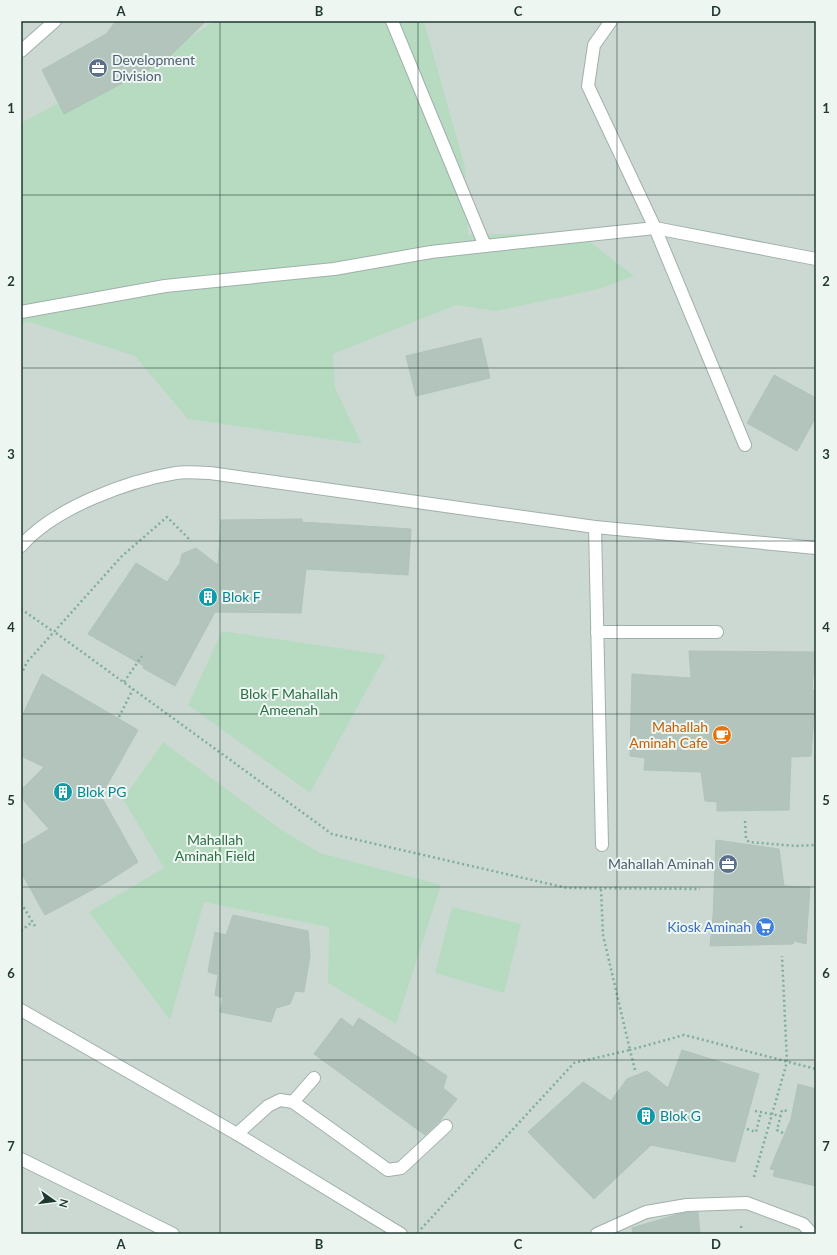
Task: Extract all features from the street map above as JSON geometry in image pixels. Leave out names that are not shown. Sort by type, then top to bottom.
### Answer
[{"type":"lane","points":[[21,51],[56,21]]},
{"type":"lane","points":[[392,21],[485,246]]},
{"type":"lane","points":[[611,21],[594,45],[588,86],[655,228],[744,445]]},
{"type":"lane","points":[[21,312],[165,286],[334,269],[431,252],[655,228],[816,259]]},
{"type":"lane","points":[[21,546],[30,536],[75,505],[145,480],[178,472],[210,473],[595,527],[816,548]]},
{"type":"lane","points":[[595,527],[602,845]]},
{"type":"lane","points":[[597,632],[717,632]]},
{"type":"lane","points":[[21,1010],[237,1134],[386,1230],[401,1234]]},
{"type":"lane","points":[[293,1102],[314,1078]]},
{"type":"lane","points":[[237,1134],[268,1106],[280,1100],[293,1102],[388,1170],[401,1168],[446,1126]]},
{"type":"lane","points":[[21,1159],[173,1234]]},
{"type":"lane","points":[[597,1234],[646,1212],[687,1205],[747,1203],[803,1224],[812,1234]]},
{"type":"path","points":[[21,675],[27,662],[55,633],[122,556],[167,518],[191,541]]},
{"type":"path","points":[[21,609],[124,682],[332,834],[566,888],[700,889]]},
{"type":"path","points":[[124,682],[142,656]]},
{"type":"path","points":[[119,717],[133,689]]},
{"type":"path","points":[[745,821],[746,839],[749,842],[796,846],[816,845]]},
{"type":"path","points":[[601,889],[603,935],[635,1070]]},
{"type":"path","points":[[21,903],[34,926]]},
{"type":"path","points":[[21,931],[32,922]]},
{"type":"path","points":[[754,1177],[787,1062],[782,956]]},
{"type":"path","points":[[416,1234],[574,1063],[630,1050],[684,1035],[816,1069]]},
{"type":"path","points":[[783,1133],[777,1130],[780,1116],[782,1110],[788,1111]]},
{"type":"path","points":[[755,1111],[780,1116]]},
{"type":"path","points":[[747,1129],[756,1132],[761,1112]]},
{"type":"shaded area","points":[[21,21],[816,21],[816,1234],[21,1234]]},
{"type":"green space","points":[[215,21],[424,21],[465,167],[468,235],[577,232],[634,276],[599,289],[496,311],[456,305],[333,354],[335,388],[362,444],[188,419],[135,356],[30,322],[21,323],[21,123],[120,70],[190,37]]},
{"type":"green space","name":"Blok F Mahallah Ameenah","points":[[222,631],[386,655],[310,793],[188,705]]},
{"type":"green space","name":"Mahallah Aminah Field","points":[[163,742],[280,829],[320,853],[441,885],[396,1024],[328,983],[329,927],[204,902],[170,1020],[89,912],[164,868],[123,799]]},
{"type":"green space","points":[[452,907],[521,924],[504,993],[435,973]]},
{"type":"building","name":"Development Division","points":[[116,21],[206,21],[169,57],[155,66],[64,114],[42,70],[106,34]]},
{"type":"building","points":[[481,338],[490,378],[416,396],[406,356]]},
{"type":"building","points":[[774,375],[816,398],[816,417],[797,451],[747,423]]},
{"type":"building","name":"Blok F","points":[[302,519],[302,522],[411,529],[408,575],[306,569],[301,613],[215,612],[175,686],[143,668],[144,666],[88,634],[136,563],[167,582],[180,563],[182,554],[196,548],[218,565],[221,520]]},
{"type":"building","name":"Mahallah Aminah Cafe","points":[[689,651],[815,652],[812,690],[816,690],[816,715],[814,715],[811,756],[791,757],[789,810],[717,811],[717,802],[705,801],[701,772],[644,770],[645,758],[630,756],[632,674],[691,678]]},
{"type":"building","name":"Blok PG","points":[[42,674],[138,730],[101,796],[138,862],[107,882],[45,915],[21,872],[21,846],[49,829],[24,801],[22,789],[44,767],[21,756],[21,718]]},
{"type":"building","points":[[716,840],[779,849],[784,886],[810,887],[806,944],[794,941],[793,944],[710,946],[713,916]]},
{"type":"building","points":[[233,915],[308,931],[310,956],[304,992],[295,991],[290,1004],[276,1008],[271,1022],[220,1012],[223,998],[215,995],[218,975],[208,972],[215,932],[226,935]]},
{"type":"building","points":[[341,1018],[353,1027],[359,1018],[447,1076],[443,1088],[457,1099],[439,1122],[425,1135],[314,1054]]},
{"type":"building","name":"Blok G","points":[[682,1050],[759,1074],[735,1162],[651,1145],[594,1199],[528,1132],[583,1082],[611,1101],[627,1079],[647,1071],[668,1088]]},
{"type":"building","points":[[798,1084],[816,1089],[816,1186],[773,1176],[775,1170],[770,1169],[791,1119]]},
{"type":"building","points":[[698,1212],[700,1234],[633,1234],[632,1228],[682,1213]]},
{"type":"place","name":"Development Division","points":[[98,68]]},
{"type":"place","name":"Blok F","points":[[208,597]]},
{"type":"place","name":"Mahallah Aminah Cafe","points":[[722,735]]},
{"type":"place","name":"Blok PG","points":[[63,792]]},
{"type":"place","name":"Mahallah Aminah","points":[[728,864]]},
{"type":"place","name":"Kiosk Aminah","points":[[765,927]]},
{"type":"place","name":"Blok G","points":[[646,1116]]}]
